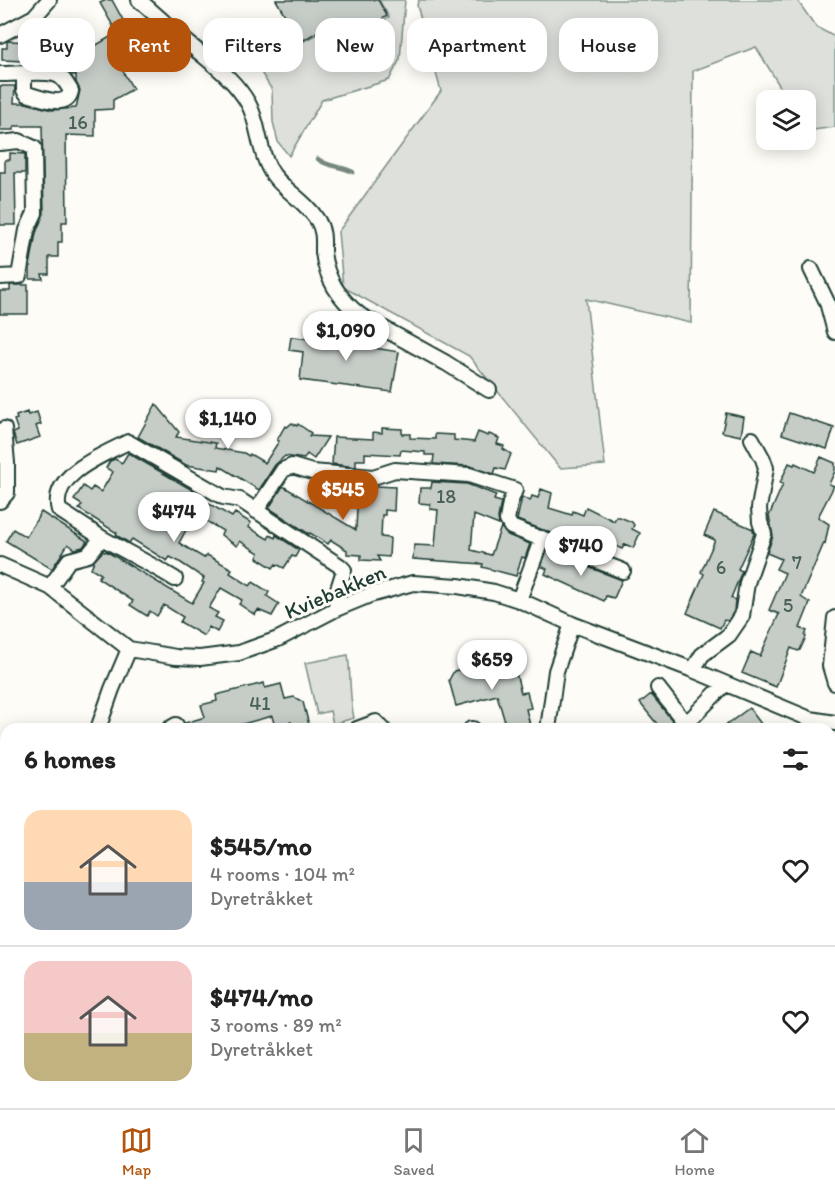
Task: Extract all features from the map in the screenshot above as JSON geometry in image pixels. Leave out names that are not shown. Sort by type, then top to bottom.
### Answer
[{"type":"street","points":[[0,35],[34,17],[49,0]]},
{"type":"street","points":[[139,0],[234,82],[249,105],[268,167],[302,201],[319,223],[324,237],[325,263],[329,277],[348,307],[489,390]]},
{"type":"street","points":[[0,74],[24,74]]},
{"type":"street","points":[[0,143],[19,141],[34,148],[35,213],[27,230],[19,276],[0,277]]},
{"type":"street","points":[[811,269],[827,302],[835,332]]},
{"type":"street","points":[[0,501],[7,493],[4,429]]},
{"type":"street","points":[[693,670],[702,655],[729,635],[742,616],[747,583],[764,534],[759,508],[766,468],[752,439]]},
{"type":"street","points":[[175,579],[150,562],[137,558],[102,538],[59,510],[57,503],[61,486],[70,475],[128,442],[223,497],[240,500],[344,570],[337,592],[336,609]]},
{"type":"street","points":[[256,511],[284,470],[292,466],[312,472],[373,477],[395,470],[469,475],[515,490],[507,520],[511,526],[623,571]]},
{"type":"street","points":[[50,588],[69,560],[88,555],[102,538]]},
{"type":"street","points":[[519,600],[542,538]]},
{"type":"street","name":"Kviebakken","points":[[0,565],[50,588],[129,649],[176,657],[200,658],[239,653],[278,639],[336,609],[387,589],[413,583],[458,586],[494,592],[519,600],[572,624],[693,670],[810,719],[835,723]]},
{"type":"street","points":[[835,620],[830,666],[835,683]]},
{"type":"street","points":[[549,723],[556,671],[572,624]]},
{"type":"street","points":[[100,723],[129,649]]},
{"type":"street","points":[[688,723],[725,684]]},
{"type":"street","points":[[658,688],[683,723]]},
{"type":"shaded area","points":[[379,0],[405,0],[400,59],[395,69],[395,18],[388,18]]},
{"type":"shaded area","points":[[419,0],[797,0],[816,27],[835,37],[835,127],[816,130],[816,90],[782,90],[756,47],[693,71],[691,323],[586,299],[605,465],[560,468],[469,356],[343,287],[338,232],[441,91],[436,72],[547,72],[547,18],[421,18],[417,5]]},
{"type":"shaded area","points":[[315,35],[315,72],[393,72],[389,80],[322,100],[289,156],[278,142],[273,122],[272,90],[261,72],[303,72],[303,42]]},
{"type":"shaded area","points":[[348,655],[354,718],[333,723],[330,711],[317,714],[305,663]]},
{"type":"building","points":[[112,0],[122,18],[108,18],[100,3]]},
{"type":"building","points":[[276,0],[378,0],[387,16],[384,18],[315,18],[315,33],[303,40],[303,18],[287,18]]},
{"type":"building","points":[[107,39],[107,72],[123,72],[133,89],[113,100],[113,109],[95,110],[95,136],[66,135],[67,222],[62,222],[62,242],[58,242],[58,257],[49,257],[49,274],[42,274],[43,279],[30,279],[36,233],[44,213],[42,126],[14,126],[14,130],[0,130],[0,86],[15,86],[14,103],[26,103],[52,110],[76,108],[80,90],[76,82],[76,75],[72,75],[72,72],[95,72],[95,46]]},
{"type":"building","points":[[7,41],[18,41],[18,61],[2,60],[2,48],[7,48]]},
{"type":"building","points":[[10,153],[25,154],[25,173],[15,173],[16,225],[0,225],[0,172],[5,172],[5,160],[10,160]]},
{"type":"building","points":[[10,285],[28,285],[28,314],[0,314],[0,291],[10,291]]},
{"type":"building","points":[[321,329],[358,334],[357,345],[399,352],[392,392],[300,380],[303,352],[289,350],[291,337],[320,340]]},
{"type":"building","points":[[156,404],[179,432],[176,437],[216,443],[215,448],[249,456],[250,454],[265,463],[279,441],[277,440],[285,426],[292,423],[297,426],[298,424],[311,433],[309,436],[328,437],[314,459],[307,454],[304,459],[285,456],[275,465],[259,490],[220,466],[219,470],[186,465],[138,437]]},
{"type":"building","points":[[27,412],[28,415],[37,412],[41,424],[36,426],[40,437],[17,445],[13,433],[18,431],[14,420],[17,419],[16,416]]},
{"type":"building","points":[[726,413],[744,417],[741,436],[722,432]]},
{"type":"building","points":[[789,413],[834,428],[827,449],[782,434]]},
{"type":"building","points":[[382,428],[402,429],[402,434],[410,434],[410,438],[435,439],[435,434],[454,435],[454,440],[474,442],[478,432],[488,436],[489,434],[499,438],[497,444],[504,446],[503,449],[511,454],[505,470],[496,468],[494,474],[470,466],[433,464],[434,455],[401,450],[400,455],[365,453],[365,460],[356,460],[356,467],[332,464],[334,437],[373,439],[373,432],[382,433]]},
{"type":"building","points":[[128,453],[201,495],[199,498],[232,517],[235,513],[251,523],[248,527],[268,539],[270,535],[275,538],[276,535],[299,550],[284,568],[276,564],[273,568],[257,558],[259,553],[240,541],[237,546],[221,535],[223,531],[203,519],[200,524],[192,519],[179,543],[204,558],[207,555],[232,569],[230,573],[250,586],[253,582],[269,592],[267,596],[279,604],[272,616],[258,610],[255,615],[239,604],[242,600],[221,588],[209,608],[218,613],[215,617],[223,621],[217,632],[209,627],[204,636],[180,622],[183,617],[164,605],[157,616],[150,611],[147,616],[130,605],[133,601],[98,578],[101,574],[91,568],[94,561],[103,551],[106,551],[192,603],[204,583],[202,582],[204,578],[178,561],[170,557],[167,561],[132,539],[129,543],[79,509],[82,505],[74,500],[83,486],[90,491],[93,487],[101,492],[113,472],[106,468],[110,461],[115,459],[122,463]]},
{"type":"building","points":[[821,457],[835,463],[835,471],[829,484],[834,486],[818,517],[829,524],[825,544],[801,597],[810,603],[800,628],[807,631],[806,637],[800,650],[791,648],[776,687],[742,673],[751,652],[760,656],[779,614],[769,610],[785,573],[776,569],[781,559],[767,553],[773,536],[769,516],[783,484],[780,483],[789,463],[794,465],[795,463],[814,472]]},
{"type":"building","points":[[432,482],[467,484],[496,495],[494,500],[501,502],[499,525],[474,515],[471,550],[491,555],[501,527],[508,535],[530,544],[525,558],[522,557],[516,576],[482,567],[483,564],[413,559],[414,545],[435,546],[438,510],[430,509],[430,504],[419,503],[420,488],[431,488]]},
{"type":"building","points":[[358,485],[395,487],[394,511],[385,510],[385,515],[382,515],[381,537],[390,538],[389,557],[377,556],[380,561],[361,560],[361,555],[347,554],[347,550],[331,540],[328,544],[269,508],[283,486],[356,530]]},
{"type":"building","points":[[541,489],[552,493],[549,508],[572,515],[573,511],[583,515],[586,507],[614,521],[616,517],[620,517],[632,522],[634,525],[632,529],[640,533],[633,548],[625,544],[622,549],[595,536],[590,548],[517,520],[522,497],[530,501],[532,496],[538,498]]},
{"type":"building","points":[[41,512],[87,541],[83,547],[75,549],[68,544],[52,569],[6,541],[13,529],[26,537]]},
{"type":"building","points":[[714,512],[753,529],[754,534],[738,569],[742,571],[731,598],[735,600],[734,611],[728,621],[724,620],[720,628],[687,613],[704,574],[701,572],[715,540],[704,535]]},
{"type":"building","points":[[547,551],[622,580],[614,598],[606,596],[604,601],[545,574],[547,569],[541,566]]},
{"type":"building","points":[[496,660],[498,671],[507,668],[516,673],[521,693],[527,692],[531,708],[526,709],[530,723],[505,723],[497,695],[456,706],[449,680],[454,671]]},
{"type":"building","points":[[264,683],[265,688],[281,684],[285,699],[294,697],[303,702],[308,723],[274,723],[272,716],[246,723],[185,723],[205,717],[201,705],[217,701],[216,695]]},
{"type":"building","points":[[651,694],[674,723],[656,723],[640,703]]},
{"type":"building","points":[[749,708],[760,723],[729,723]]},
{"type":"waterway","points":[[318,159],[326,164],[353,172]]}]
